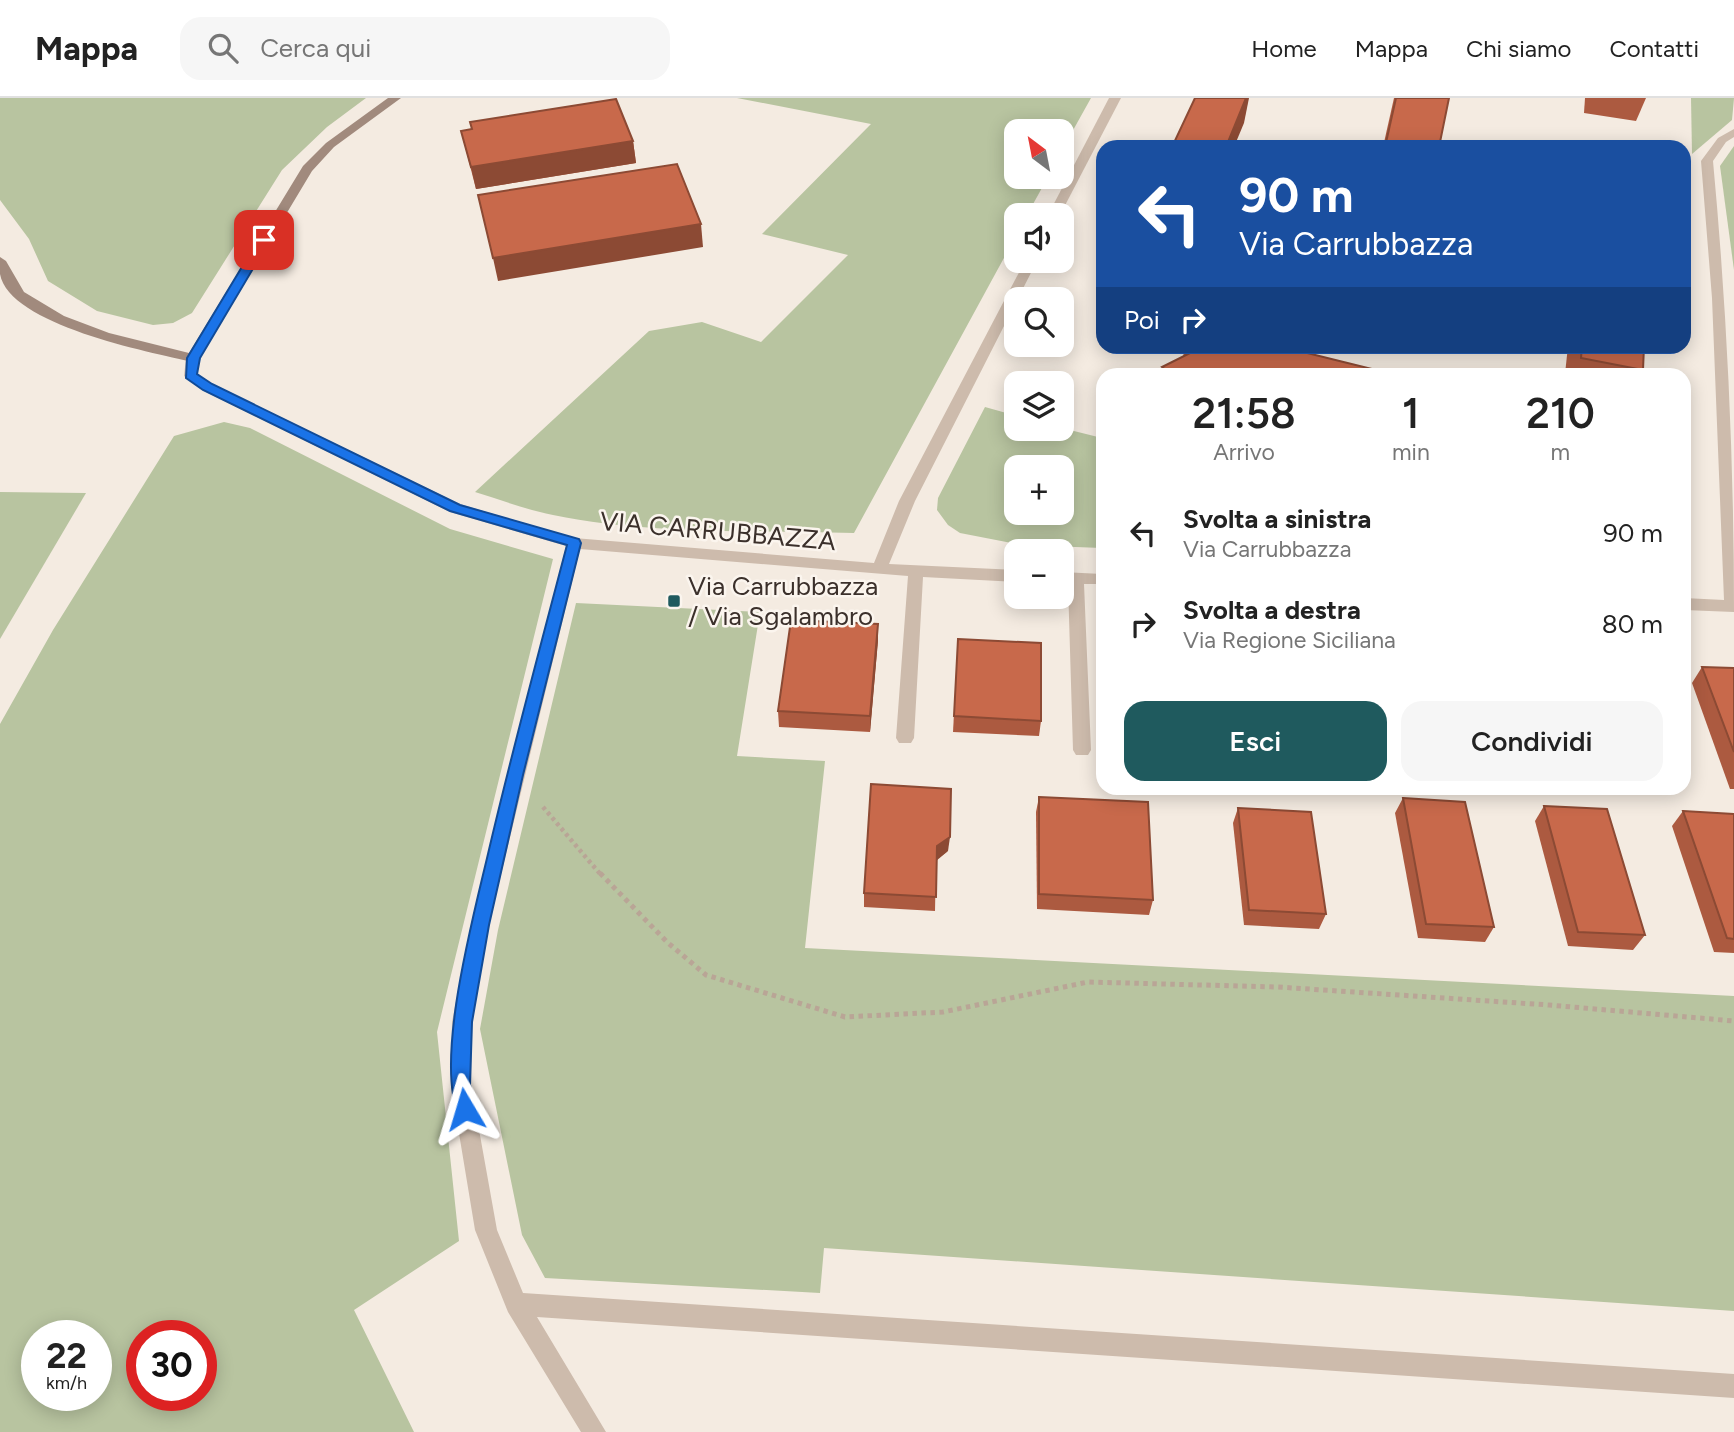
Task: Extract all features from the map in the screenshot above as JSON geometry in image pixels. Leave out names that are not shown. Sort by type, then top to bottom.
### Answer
[{"type":"main road","points":[[0,261],[22,297],[49,314],[112,337],[194,358],[307,169],[330,145],[396,98]]},
{"type":"street","points":[[1060,203],[1115,98]]},
{"type":"street","points":[[1691,604],[1733,606],[1719,298],[1707,161],[1722,140],[1734,132]]},
{"type":"street","points":[[879,569],[907,500],[1025,273]]},
{"type":"street","points":[[1719,298],[1734,301]]},
{"type":"street","name":"VIA CARRUBBAZZA","points":[[194,358],[191,376],[208,387],[455,508],[574,543],[879,569],[1004,575]]},
{"type":"street","points":[[574,543],[480,925],[465,1010],[461,1085],[486,1230],[516,1304],[594,1432]]},
{"type":"street","points":[[905,738],[916,571]]},
{"type":"street","points":[[1074,578],[1096,579]]},
{"type":"street","points":[[1071,609],[1082,750]]},
{"type":"street","points":[[516,1304],[1734,1386]]},
{"type":"path","points":[[515,775],[610,885],[667,942],[706,975],[845,1017],[943,1012],[1088,982],[1278,987],[1549,1004],[1734,1021]]},
{"type":"green space","points":[[0,98],[366,98],[327,127],[282,170],[192,313],[173,323],[153,325],[97,311],[48,281],[29,239],[0,200]]},
{"type":"green space","points":[[737,98],[1091,98],[1074,128],[1074,119],[1004,119],[1004,189],[1041,189],[1034,203],[1004,203],[1004,258],[854,533],[627,526],[543,513],[475,492],[649,331],[702,322],[761,342],[848,255],[762,234],[871,124]]},
{"type":"green space","points":[[1691,98],[1734,98],[1732,120],[1692,154]]},
{"type":"green space","points":[[1734,146],[1734,270],[1720,166]]},
{"type":"green space","points":[[985,407],[1004,412],[1004,441],[1074,441],[1074,431],[1096,436],[1096,548],[1074,547],[1074,539],[1004,539],[1004,542],[960,533],[948,525],[937,510],[938,498]]},
{"type":"green space","points":[[224,422],[250,428],[450,529],[553,559],[437,1032],[459,1241],[354,1310],[414,1432],[0,1432],[0,724],[53,630],[174,436]]},
{"type":"green space","points":[[0,492],[86,493],[0,639]]},
{"type":"green space","points":[[576,603],[760,612],[737,756],[825,761],[805,948],[1734,996],[1734,1311],[824,1248],[820,1293],[545,1278],[522,1235],[480,1029],[498,930]]},
{"type":"building","points":[[1195,98],[1246,98],[1229,140],[1175,140]]},
{"type":"building","points":[[1396,98],[1449,98],[1440,140],[1387,140]]},
{"type":"building","points":[[616,99],[633,141],[471,167],[461,131],[472,129],[470,122]]},
{"type":"building","points":[[677,164],[701,224],[493,258],[478,195]]},
{"type":"building","points":[[1188,354],[1311,354],[1368,368],[1163,368]]},
{"type":"building","points":[[1581,354],[1644,354],[1643,368],[1633,368],[1581,358]]},
{"type":"building","points":[[791,620],[878,624],[870,716],[778,711]]},
{"type":"building","points":[[958,639],[1041,643],[1041,721],[954,716]]},
{"type":"building","points":[[1702,667],[1734,668],[1734,752]]},
{"type":"building","points":[[871,784],[951,789],[950,837],[937,846],[936,897],[864,893]]},
{"type":"building","points":[[1039,797],[1148,802],[1153,900],[1039,894]]},
{"type":"building","points":[[1403,798],[1465,802],[1494,927],[1426,924]]},
{"type":"building","points":[[1544,806],[1607,809],[1645,935],[1578,932]]},
{"type":"building","points":[[1238,808],[1311,812],[1326,914],[1249,910]]},
{"type":"building","points":[[1683,811],[1734,814],[1734,939],[1727,938]]},
{"type":"place","name":"Via Carrubbazza / Via Sgalambro","points":[[674,601]]},
{"type":"route","points":[[264,240],[194,358],[191,376],[208,387],[455,508],[574,543],[480,925],[463,1022],[461,1085],[465,1109]]}]
